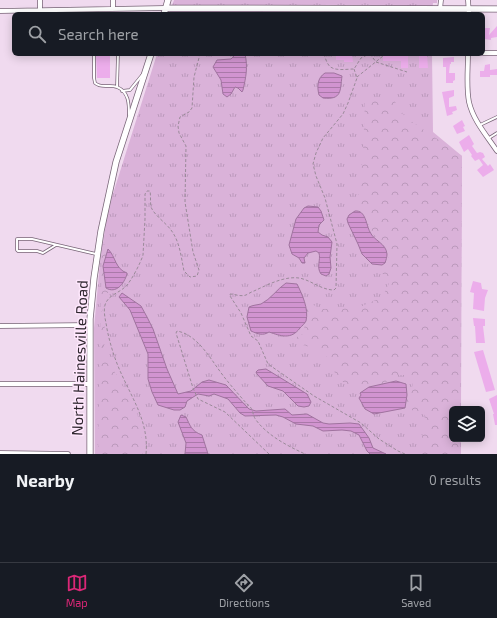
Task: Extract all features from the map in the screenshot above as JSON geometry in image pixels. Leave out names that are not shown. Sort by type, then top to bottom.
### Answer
[{"type":"main road","points":[[168,0],[165,11],[416,11],[442,9],[468,11],[497,9]]},
{"type":"main road","name":"North Hainesville Road","points":[[90,454],[90,325],[97,255],[107,198],[116,162],[150,56]]},
{"type":"street","points":[[40,0],[40,10]]},
{"type":"street","points":[[113,0],[113,9]]},
{"type":"street","points":[[441,0],[442,9]]},
{"type":"street","points":[[468,0],[468,11]]},
{"type":"street","points":[[0,11],[113,9],[119,12],[165,11]]},
{"type":"street","points":[[485,53],[497,53]]},
{"type":"street","points":[[468,56],[469,101],[480,125],[497,151]]},
{"type":"street","points":[[0,326],[90,325]]},
{"type":"street","points":[[0,384],[90,384]]},
{"type":"street","points":[[0,453],[68,454]]},
{"type":"lane","points":[[94,56],[95,83],[101,86],[117,87],[128,98],[128,125]]},
{"type":"lane","points":[[117,87],[118,56]]},
{"type":"lane","points":[[122,91],[130,90],[146,71]]},
{"type":"lane","points":[[480,125],[497,116]]},
{"type":"lane","points":[[489,138],[497,133]]},
{"type":"lane","points":[[56,245],[43,253],[37,251],[18,251],[17,239],[32,239],[97,255]]},
{"type":"path","points":[[146,454],[147,444],[142,416],[120,372],[104,314],[105,306],[109,298],[125,288],[142,259],[146,219],[145,194],[147,191],[150,191],[151,193],[150,200],[153,210],[172,232],[178,243],[182,254],[184,271],[190,277],[195,278],[198,273],[199,270],[193,252],[185,202],[186,146],[179,132],[178,126],[180,117],[189,112],[192,108],[194,76],[199,56]]},
{"type":"path","points":[[325,56],[328,64],[333,68],[354,69]]},
{"type":"path","points":[[354,69],[361,58],[365,56]]},
{"type":"path","points":[[371,56],[376,62],[408,72]]},
{"type":"path","points":[[383,56],[357,78],[343,114],[323,138],[313,164],[325,198],[337,244],[336,288],[334,290],[327,290],[299,278],[292,278],[284,279],[246,295],[240,296],[230,294],[230,296],[241,313],[252,336],[258,341],[268,364],[314,396],[361,423],[379,439],[405,454]]},
{"type":"path","points":[[354,69],[357,78]]},
{"type":"path","points":[[269,454],[225,412],[201,402],[196,396],[176,336],[177,331],[190,336],[205,352],[237,393],[253,409],[254,416],[265,430],[305,454]]},
{"type":"green space","points":[[174,0],[437,0],[437,3],[433,3],[432,12],[170,12]]},
{"type":"green space","points":[[156,56],[432,56],[433,132],[462,156],[461,406],[449,406],[449,442],[461,442],[461,454],[95,454],[94,328],[100,262],[112,197]]},
{"type":"green space","points":[[392,97],[405,117],[462,156],[460,406],[449,406],[449,442],[460,442],[460,454],[417,454],[421,446],[425,415],[401,406],[407,398],[413,385],[409,375],[396,375],[370,393],[345,384],[335,373],[327,357],[314,348],[288,341],[303,334],[307,313],[303,298],[320,309],[358,308],[382,297],[389,284],[379,268],[388,261],[389,250],[372,233],[370,222],[357,204],[363,157],[365,99]]},
{"type":"green space","points":[[102,244],[109,248],[119,266],[130,274],[130,276],[114,291],[104,294],[105,303],[101,314],[105,324],[103,351],[136,410],[141,428],[143,454],[98,454]]},
{"type":"shaded area","points":[[234,56],[245,56],[246,76],[242,92],[235,87],[231,94],[227,97],[223,94],[221,80],[213,67],[217,60],[231,59]]},
{"type":"shaded area","points":[[325,73],[334,73],[342,76],[339,93],[334,98],[323,98],[319,95],[318,83],[320,77]]},
{"type":"shaded area","points":[[308,206],[318,207],[321,211],[324,220],[319,225],[318,232],[328,237],[332,242],[330,257],[331,268],[329,274],[326,276],[321,274],[320,271],[319,253],[316,251],[308,253],[304,258],[305,263],[302,263],[299,258],[292,254],[289,245],[296,219],[304,208]]},
{"type":"shaded area","points":[[355,211],[359,211],[364,215],[372,235],[386,250],[386,260],[382,265],[372,264],[362,254],[347,219],[349,215]]},
{"type":"shaded area","points":[[108,249],[120,269],[127,273],[122,284],[113,290],[106,288],[103,266]]},
{"type":"shaded area","points":[[286,283],[297,284],[299,288],[307,312],[305,323],[297,332],[289,336],[282,336],[269,332],[260,334],[251,331],[247,317],[249,307],[265,302]]},
{"type":"shaded area","points":[[122,293],[141,306],[153,329],[167,369],[178,394],[191,391],[202,382],[209,380],[226,385],[249,409],[256,411],[285,409],[292,415],[307,414],[323,423],[359,424],[369,438],[373,448],[386,454],[370,454],[359,435],[351,431],[323,431],[313,426],[296,424],[276,415],[245,416],[240,413],[228,399],[214,394],[209,396],[198,394],[187,401],[185,407],[180,410],[174,410],[158,405],[148,379],[148,354],[130,310],[119,297]]},
{"type":"shaded area","points":[[266,369],[307,394],[311,402],[309,406],[298,406],[283,391],[268,386],[256,372],[258,370]]},
{"type":"shaded area","points":[[396,381],[406,384],[407,395],[405,408],[374,414],[365,409],[359,398],[361,395],[360,393],[369,387]]},
{"type":"shaded area","points":[[181,415],[186,417],[193,430],[202,435],[208,454],[185,454],[186,443],[178,422]]},
{"type":"building","points":[[497,26],[497,37],[491,38],[491,40],[485,39],[485,28],[490,28],[489,35]]},
{"type":"building","points":[[96,56],[110,56],[110,78],[97,78]]},
{"type":"building","points":[[336,56],[352,56],[353,62],[344,62],[344,60],[336,60]]},
{"type":"building","points":[[383,56],[408,56],[408,68],[401,68],[401,61],[383,61]]},
{"type":"building","points":[[419,56],[427,56],[428,68],[419,68]]},
{"type":"building","points":[[454,57],[454,62],[451,62],[450,64],[449,73],[455,73],[455,80],[453,83],[446,83],[446,67],[443,67],[443,58]]},
{"type":"building","points":[[490,64],[490,70],[497,69],[497,75],[480,77],[480,71],[484,71],[485,65]]},
{"type":"building","points":[[454,90],[454,96],[449,98],[449,107],[456,106],[457,110],[452,112],[453,114],[447,116],[442,92]]},
{"type":"building","points":[[462,120],[465,126],[463,127],[465,131],[457,134],[453,126]]},
{"type":"building","points":[[469,135],[474,144],[472,146],[477,153],[483,153],[485,157],[482,159],[488,166],[490,164],[494,170],[483,177],[477,170],[483,165],[479,159],[475,161],[468,149],[464,152],[459,142]]},
{"type":"building","points":[[473,281],[481,283],[482,289],[488,290],[485,298],[484,311],[473,309],[474,293],[470,292]]},
{"type":"building","points":[[473,318],[485,319],[485,326],[483,326],[485,343],[476,343]]},
{"type":"building","points":[[483,350],[495,390],[486,392],[474,352]]},
{"type":"building","points":[[497,395],[497,425],[495,425],[494,414],[489,399]]}]
